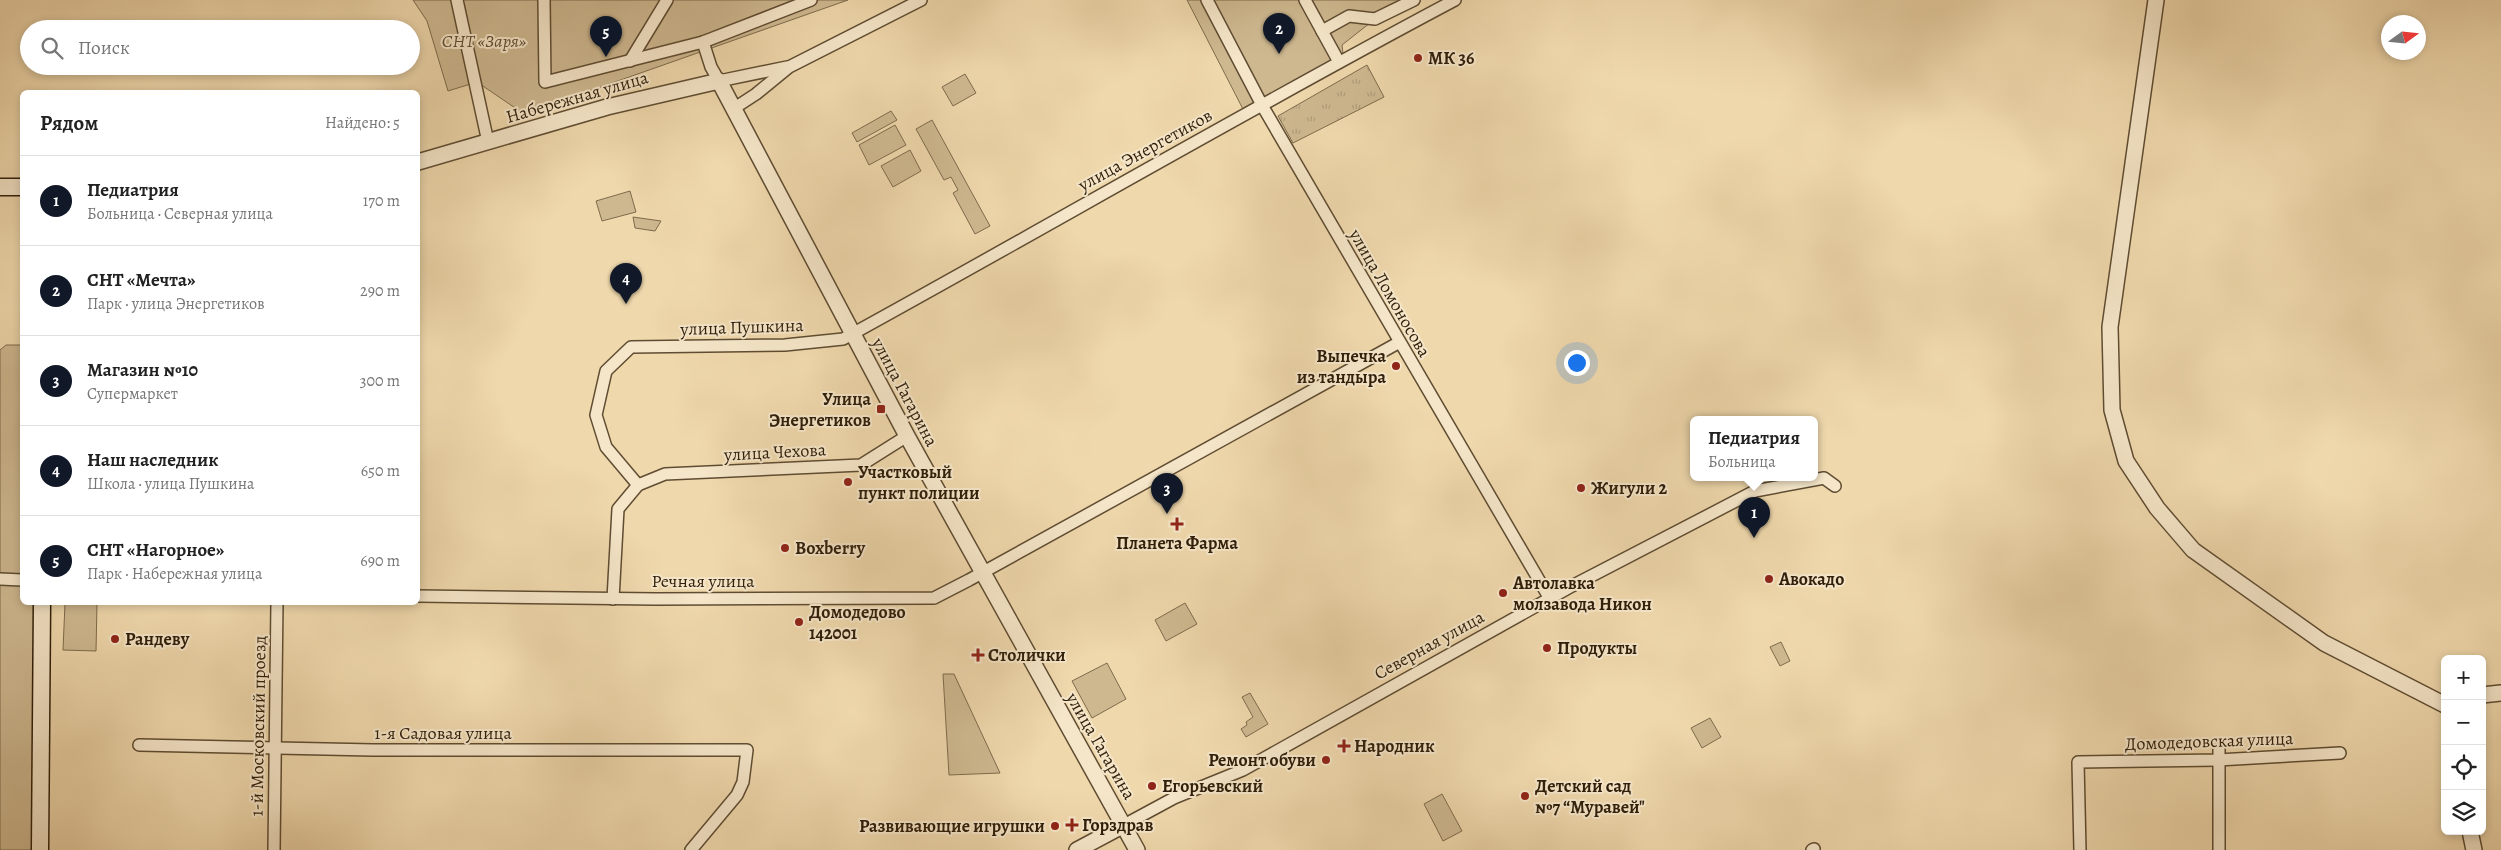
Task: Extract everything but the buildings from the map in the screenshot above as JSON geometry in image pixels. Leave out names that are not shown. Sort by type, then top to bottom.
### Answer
[{"type":"main road","points":[[0,187],[20,187]]},
{"type":"main road","points":[[40,850],[42,605]]},
{"type":"street","points":[[457,0],[488,142]]},
{"type":"street","points":[[544,0],[545,82],[703,42],[811,0]]},
{"type":"street","points":[[630,61],[667,0]]},
{"type":"street","name":"Набережная улица","points":[[733,108],[756,94],[789,67],[920,0]]},
{"type":"street","name":"улица Ломоносова","points":[[1207,0],[1262,107],[1398,343],[1550,599]]},
{"type":"street","points":[[1305,0],[1339,62]]},
{"type":"street","points":[[1322,31],[1349,16],[1375,19],[1414,0]]},
{"type":"street","name":"улица Энергетиков","points":[[852,333],[1185,147],[1262,107],[1339,62],[1455,0]]},
{"type":"street","points":[[2156,0],[2110,327],[2112,410],[2126,461],[2157,508],[2193,550],[2324,643],[2441,703]]},
{"type":"street","points":[[703,42],[718,81]]},
{"type":"street","name":"Набережная улица","points":[[420,161],[648,96],[789,67]]},
{"type":"street","points":[[748,74],[755,78],[757,82],[756,94]]},
{"type":"street","name":"улица Гагарина","points":[[718,81],[907,436],[1047,692],[1137,850]]},
{"type":"street","name":"улица Пушкина","points":[[638,485],[606,447],[596,415],[606,371],[631,347],[785,345],[843,339],[852,333]]},
{"type":"street","name":"Речная улица","points":[[420,596],[613,599],[934,598],[983,573],[1398,343]]},
{"type":"street","name":"улица Чехова","points":[[638,485],[665,474],[861,465],[907,436]]},
{"type":"street","name":"Северная улица","points":[[1818,479],[1824,478],[1835,486]]},
{"type":"street","name":"Северная улица","points":[[1124,825],[1174,798],[1242,770],[1550,599],[1755,492],[1809,481]]},
{"type":"street","points":[[613,599],[618,509],[638,485]]},
{"type":"street","points":[[0,579],[20,580]]},
{"type":"street","name":"1-й Московский проезд","points":[[274,850],[277,605]]},
{"type":"street","points":[[2486,695],[2501,693]]},
{"type":"street","name":"1-я Садовая улица","points":[[139,744],[275,748],[747,750],[743,782],[737,795],[692,850]]},
{"type":"street","name":"Домодедовская улица","points":[[2080,850],[2078,762],[2219,755],[2340,753]]},
{"type":"street","points":[[2219,755],[2219,850]]},
{"type":"street","points":[[1078,850],[1124,825]]},
{"type":"street","points":[[2471,835],[2474,850]]},
{"type":"green space","name":"СНТ «Заря»","points":[[413,0],[848,0],[524,114],[477,82],[448,91],[427,21]]},
{"type":"green space","points":[[1187,0],[1414,0],[1375,19],[1342,45],[1344,62],[1246,115]]},
{"type":"green space","points":[[1367,65],[1384,97],[1293,143],[1278,116]]},
{"type":"green space","points":[[965,74],[976,93],[953,106],[942,87]]},
{"type":"green space","points":[[891,111],[897,120],[857,142],[852,133]]},
{"type":"green space","points":[[932,120],[990,226],[975,234],[953,193],[958,190],[951,177],[944,180],[916,129]]},
{"type":"green space","points":[[895,125],[906,145],[869,165],[859,145]]},
{"type":"green space","points":[[910,150],[921,171],[893,187],[881,166]]},
{"type":"green space","points":[[630,191],[636,212],[602,221],[596,201]]},
{"type":"green space","points":[[633,217],[661,221],[655,231],[635,228]]},
{"type":"green space","points":[[6,345],[20,345],[20,605],[36,605],[33,850],[0,850],[0,350]]},
{"type":"green space","points":[[1185,603],[1197,624],[1166,641],[1155,620]]},
{"type":"green space","points":[[65,605],[97,605],[96,651],[63,650]]},
{"type":"green space","points":[[1781,642],[1790,661],[1780,666],[1770,647]]},
{"type":"green space","points":[[1107,663],[1126,699],[1092,718],[1072,681]]},
{"type":"green space","points":[[943,674],[954,674],[1000,773],[949,775]]},
{"type":"green space","points":[[1250,693],[1268,724],[1246,737],[1241,729],[1253,717],[1242,697]]},
{"type":"green space","points":[[1710,718],[1721,737],[1702,748],[1691,728]]},
{"type":"green space","points":[[1442,794],[1462,831],[1443,841],[1424,804]]},
{"type":"place","name":"СНТ «Мечта»","points":[[1279,54]]},
{"type":"place","name":"СНТ «Нагорное»","points":[[606,57]]},
{"type":"place","name":"МК 36","points":[[1418,58]]},
{"type":"place","name":"Наш наследник","points":[[626,304]]},
{"type":"place","name":"Выпечка из тандыра","points":[[1396,366]]},
{"type":"place","name":"Улица Энергетиков","points":[[881,409]]},
{"type":"place","name":"Участковый пункт полиции","points":[[848,482]]},
{"type":"place","name":"Жигули 2","points":[[1581,488]]},
{"type":"place","name":"Магазин №10","points":[[1167,514]]},
{"type":"place","name":"Планета Фарма","points":[[1177,524]]},
{"type":"place","name":"Педиатрия","points":[[1754,538]]},
{"type":"place","name":"Boxberry","points":[[785,548]]},
{"type":"place","name":"Авокадо","points":[[1769,579]]},
{"type":"place","name":"Автолавка молзавода Никон","points":[[1503,593]]},
{"type":"place","name":"Домодедово 142001","points":[[799,622]]},
{"type":"place","name":"Рандеву","points":[[115,639]]},
{"type":"place","name":"Продукты","points":[[1547,648]]},
{"type":"place","name":"Столички","points":[[978,655]]},
{"type":"place","name":"Народник","points":[[1344,746]]},
{"type":"place","name":"Ремонт обуви","points":[[1326,760]]},
{"type":"place","name":"Егорьевский","points":[[1152,786]]},
{"type":"place","name":"Детский сад №7 “Муравей\"","points":[[1525,796]]},
{"type":"place","name":"Горздрав","points":[[1072,825]]},
{"type":"place","name":"Развивающие игрушки","points":[[1055,826]]}]
